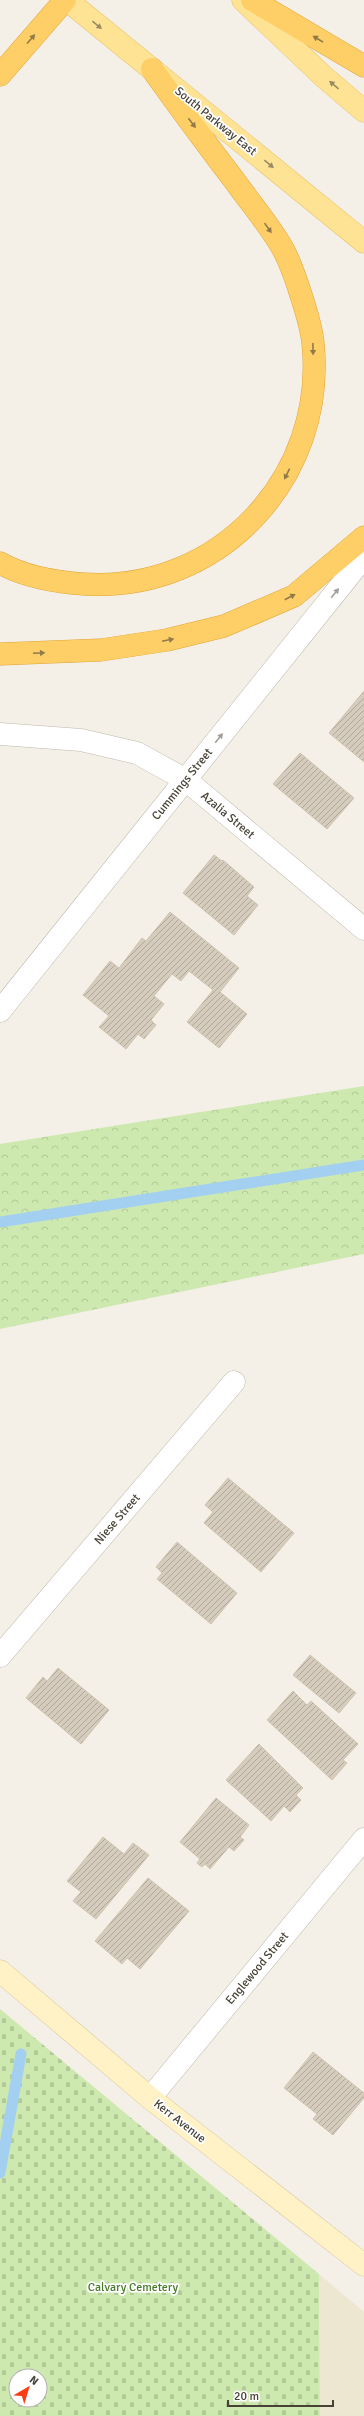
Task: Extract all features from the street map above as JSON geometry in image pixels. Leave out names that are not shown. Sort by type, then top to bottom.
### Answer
[{"type":"highway","points":[[2,74],[66,0]]},
{"type":"highway","points":[[252,0],[364,66]]},
{"type":"highway","points":[[0,563],[24,574],[51,581],[102,585],[124,584],[174,571],[200,560],[219,548],[255,518],[283,482],[301,444],[313,393],[313,342],[303,302],[283,249],[152,70]]},
{"type":"highway","points":[[0,654],[101,650],[167,640],[224,626],[294,596],[364,537]]},
{"type":"main road","name":"South Parkway East","points":[[66,0],[364,242]]},
{"type":"main road","points":[[243,0],[324,77],[364,111]]},
{"type":"street","name":"Cummings Street","points":[[0,1011],[364,557]]},
{"type":"street","name":"Azalia Street","points":[[0,734],[81,740],[137,753],[186,780],[364,929]]},
{"type":"street","name":"Niese Street","points":[[0,1656],[234,1382]]},
{"type":"street","name":"Englewood Street","points":[[150,2098],[364,1839]]},
{"type":"street","name":"Kerr Avenue","points":[[0,1971],[150,2098],[364,2265]]},
{"type":"shaded area","points":[[319,2274],[364,2312],[364,2416],[320,2416]]},
{"type":"green space","points":[[364,1086],[364,1254],[0,1329],[0,1144]]},
{"type":"green space","name":"Calvary Cemetery","points":[[0,2009],[319,2274],[320,2416],[0,2416]]},
{"type":"building","points":[[364,691],[364,762],[329,733]]},
{"type":"building","points":[[300,753],[354,798],[327,829],[273,784]]},
{"type":"building","points":[[214,855],[222,861],[223,860],[254,887],[247,896],[258,905],[234,935],[183,893]]},
{"type":"building","points":[[170,912],[239,968],[220,992],[247,1014],[219,1048],[187,1022],[213,990],[189,971],[181,981],[172,974],[154,996],[164,1004],[151,1020],[156,1025],[144,1039],[138,1034],[126,1049],[99,1027],[109,1016],[83,995],[110,961],[119,968],[142,938],[146,941]]},
{"type":"building","points":[[228,1478],[294,1533],[261,1572],[204,1523],[213,1512],[205,1505]]},
{"type":"building","points":[[177,1542],[237,1593],[211,1624],[157,1579],[162,1573],[156,1567]]},
{"type":"building","points":[[310,1655],[356,1693],[339,1713],[293,1675]]},
{"type":"building","points":[[58,1668],[109,1710],[81,1744],[26,1698],[43,1677],[47,1681]]},
{"type":"building","points":[[293,1691],[307,1705],[311,1701],[358,1744],[343,1760],[347,1763],[332,1780],[267,1720]]},
{"type":"building","points":[[259,1744],[303,1788],[296,1795],[301,1800],[290,1812],[284,1806],[271,1821],[226,1780]]},
{"type":"building","points":[[216,1798],[249,1825],[240,1837],[244,1840],[234,1851],[229,1847],[210,1869],[205,1864],[202,1867],[197,1863],[200,1859],[180,1842]]},
{"type":"building","points":[[103,1837],[124,1854],[133,1843],[149,1855],[96,1919],[73,1901],[81,1892],[67,1881]]},
{"type":"building","points":[[148,1878],[189,1911],[140,1969],[127,1958],[122,1964],[95,1941]]},
{"type":"building","points":[[313,2052],[364,2093],[364,2098],[333,2135],[313,2119],[317,2114],[284,2088]]},
{"type":"waterway","points":[[0,1222],[364,1165]]},
{"type":"waterway","points":[[0,2173],[21,2054]]}]
